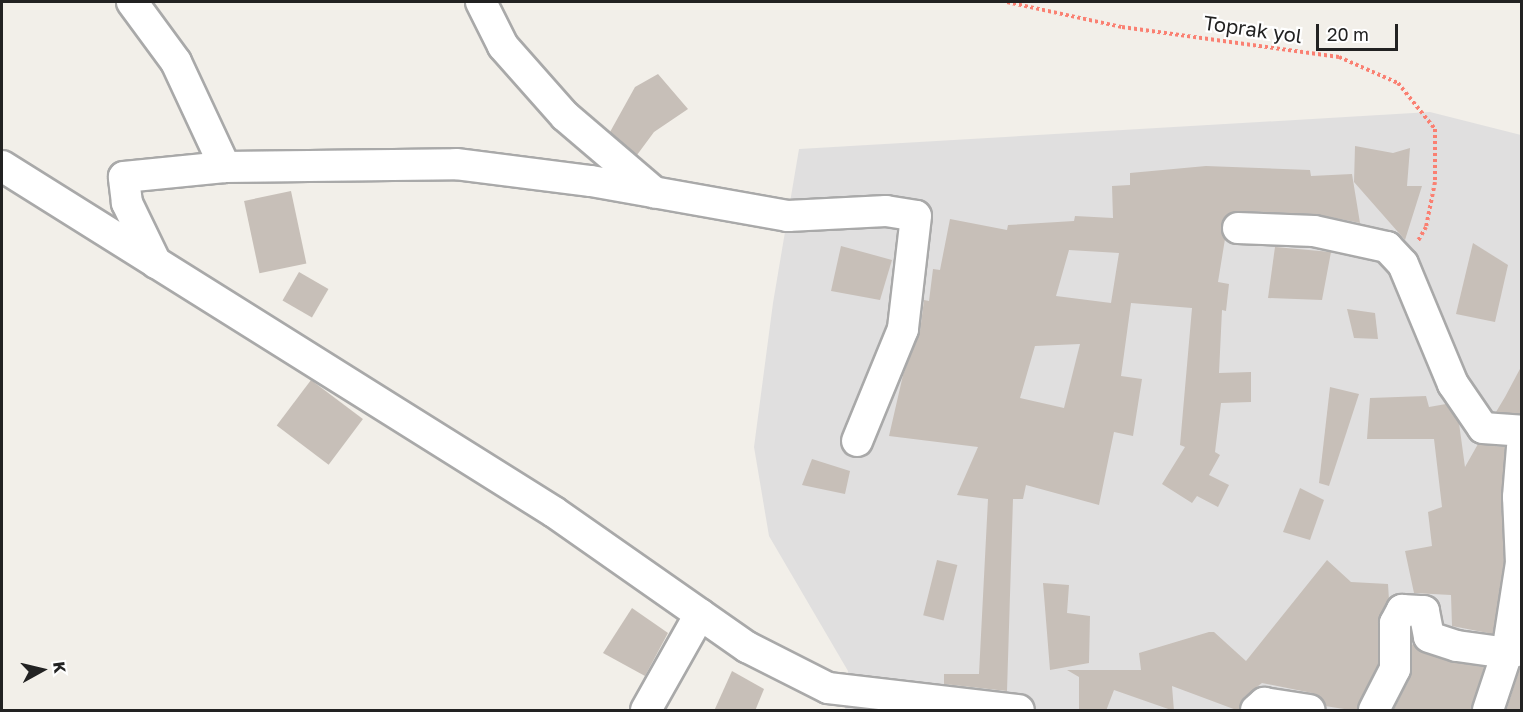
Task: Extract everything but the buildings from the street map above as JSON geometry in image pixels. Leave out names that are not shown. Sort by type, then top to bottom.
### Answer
[{"type":"street","points":[[132,2],[176,62],[225,167]]},
{"type":"street","points":[[481,2],[503,46],[565,116],[656,193]]},
{"type":"street","points":[[156,263],[127,203],[124,177],[225,167],[456,164],[656,193],[788,216],[886,211],[916,216],[903,329],[857,441]]},
{"type":"street","points":[[2,166],[554,512],[747,646],[828,688],[1019,711]]},
{"type":"street","points":[[1238,228],[1314,231],[1387,248],[1403,264],[1453,384],[1484,428],[1521,430]]},
{"type":"street","points":[[1488,711],[1514,651],[1521,563],[1518,486],[1521,447]]},
{"type":"street","points":[[1374,711],[1395,669],[1395,623],[1402,610],[1424,611],[1429,637],[1456,646],[1514,651]]},
{"type":"street","points":[[645,711],[700,614]]},
{"type":"street","points":[[1256,711],[1264,703],[1309,711]]},
{"type":"path","name":"Toprak yol","points":[[1007,2],[1122,27],[1339,57],[1398,83],[1435,129],[1435,182],[1426,227],[1403,264]]},
{"type":"shaded area","points":[[1430,112],[1521,135],[1521,710],[845,710],[848,671],[769,536],[754,447],[773,303],[799,149]]}]
